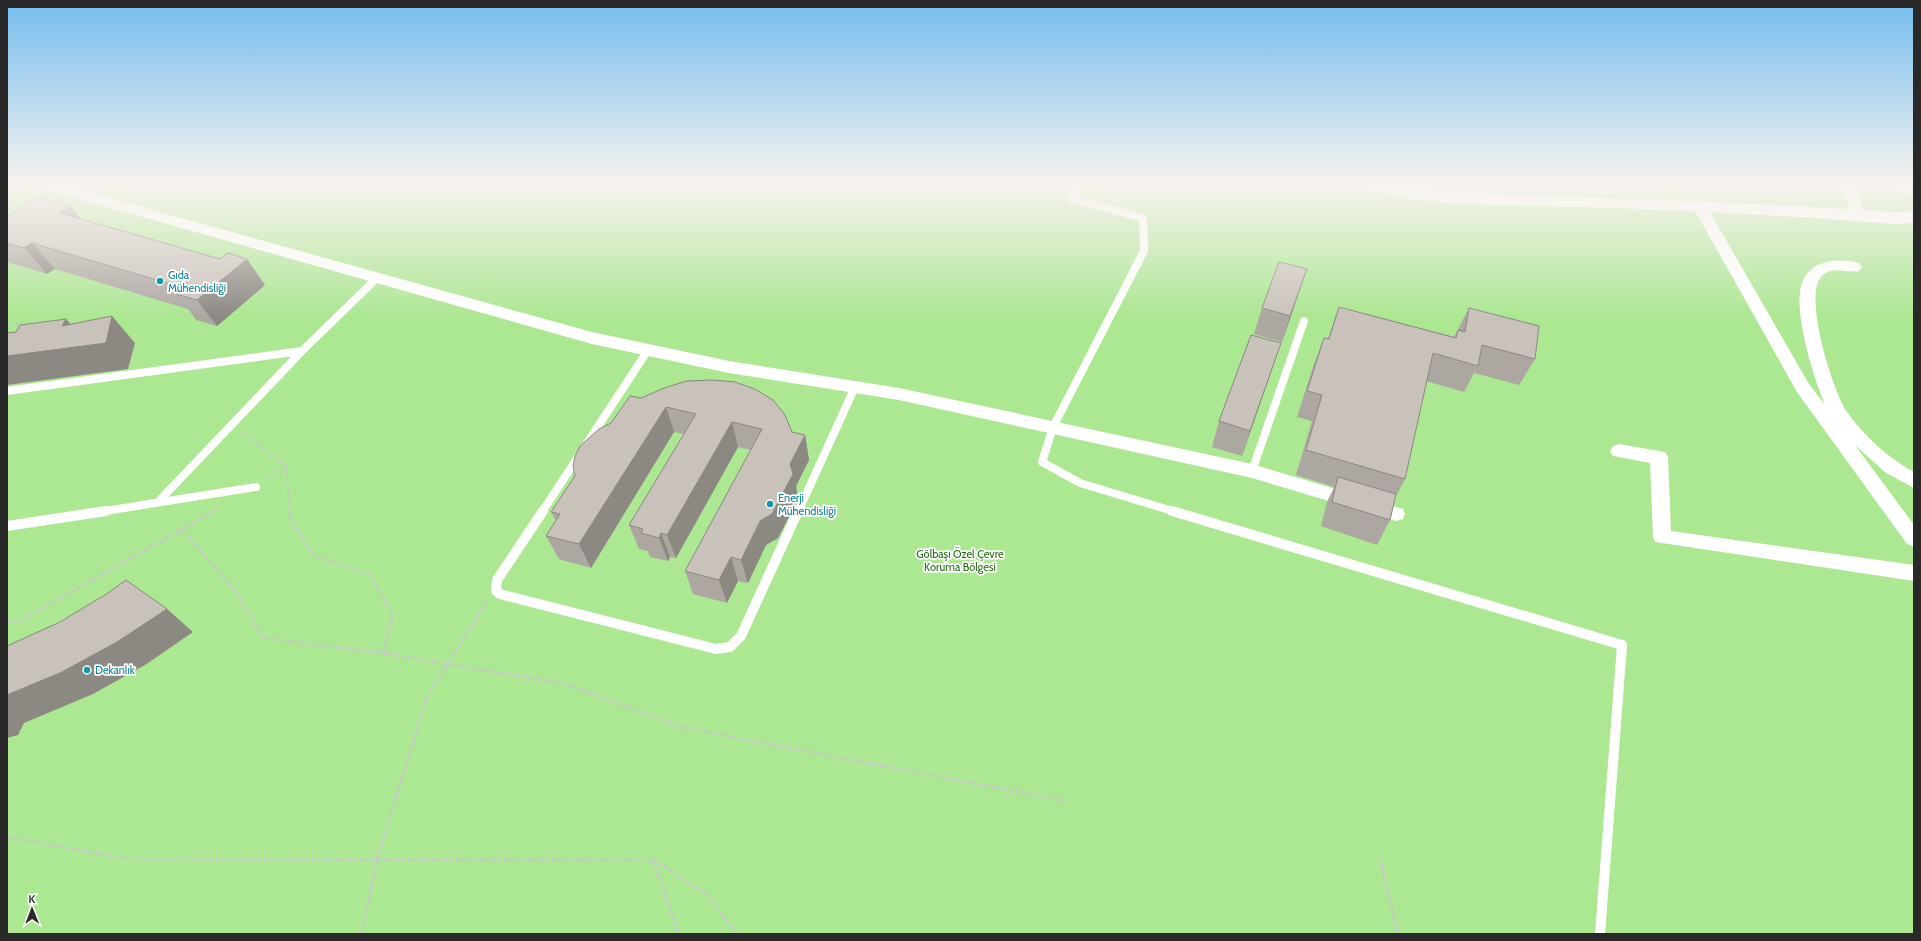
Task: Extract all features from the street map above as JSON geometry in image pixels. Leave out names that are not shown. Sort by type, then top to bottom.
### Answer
[{"type":"street","points":[[205,230],[592,338],[729,367],[899,394],[1252,471],[1396,514]]},
{"type":"street","points":[[1713,230],[1803,388],[1914,539]]},
{"type":"street","points":[[1854,267],[1844,265],[1826,267],[1813,274],[1809,284],[1808,312],[1825,382],[1834,406],[1844,420],[1888,465],[1914,480]]},
{"type":"street","points":[[1619,451],[1659,457],[1662,537],[1914,573]]},
{"type":"lane","points":[[1143,230],[1144,251],[1053,428],[1042,462],[1080,483],[1622,645],[1600,934]]},
{"type":"lane","points":[[158,502],[302,351],[310,345],[376,278]]},
{"type":"lane","points":[[1252,471],[1304,321]]},
{"type":"lane","points":[[648,350],[497,580],[495,587],[496,591],[500,594],[716,649],[730,647],[741,636],[855,387]]},
{"type":"lane","points":[[7,391],[302,351]]},
{"type":"lane","points":[[7,526],[256,486]]},
{"type":"path","points":[[7,323],[25,325]]},
{"type":"path","points":[[63,324],[78,323]]},
{"type":"path","points":[[232,425],[286,466],[291,520],[313,555],[370,575],[393,615],[383,653]]},
{"type":"path","points":[[256,486],[286,466]]},
{"type":"path","points":[[7,622],[20,621],[222,506]]},
{"type":"path","points":[[182,529],[235,590],[263,638],[383,653],[566,684],[681,727],[1066,801]]},
{"type":"path","points":[[361,934],[377,859],[427,697],[495,587]]},
{"type":"path","points":[[7,837],[129,859],[653,860],[706,894],[737,934]]},
{"type":"path","points":[[1380,858],[1398,934]]},
{"type":"path","points":[[653,860],[679,934]]},
{"type":"green space","name":"Gölbaşı Özel Çevre Koruma Bölgesi","points":[[7,230],[1914,230],[1914,934],[7,934]]},
{"type":"building","points":[[7,230],[119,230],[220,259],[228,253],[247,259],[197,300],[176,294],[184,288],[32,243],[24,248],[7,243]]},
{"type":"building","points":[[1279,262],[1307,269],[1290,316],[1262,308]]},
{"type":"building","points":[[1339,307],[1456,338],[1458,330],[1465,332],[1469,308],[1539,326],[1535,359],[1482,345],[1478,366],[1433,353],[1405,479],[1306,450],[1322,395],[1307,391],[1324,338],[1329,339]]},
{"type":"building","points":[[112,316],[106,343],[7,356],[7,333],[16,332],[20,325],[66,319],[62,326]]},
{"type":"building","points":[[1251,335],[1281,343],[1250,431],[1219,421]]},
{"type":"building","points":[[712,380],[735,382],[755,389],[773,400],[785,415],[792,432],[805,435],[790,464],[793,474],[772,514],[760,521],[741,560],[731,557],[719,580],[685,571],[762,429],[732,422],[667,535],[661,533],[659,538],[641,533],[643,529],[629,525],[696,414],[666,407],[579,544],[546,536],[560,514],[551,512],[575,476],[573,466],[575,456],[580,446],[599,429],[611,423],[630,396],[641,398],[664,388],[687,381]]},
{"type":"building","points":[[1338,477],[1396,494],[1390,520],[1332,502]]},
{"type":"building","points":[[126,580],[167,609],[117,642],[62,672],[7,695],[7,646],[60,622],[108,593]]},
{"type":"place","name":"Gıda Mühendisliği","points":[[160,281]]},
{"type":"place","name":"Enerji Mühendisliği","points":[[770,504]]},
{"type":"place","name":"Dekanlık","points":[[87,670]]}]
